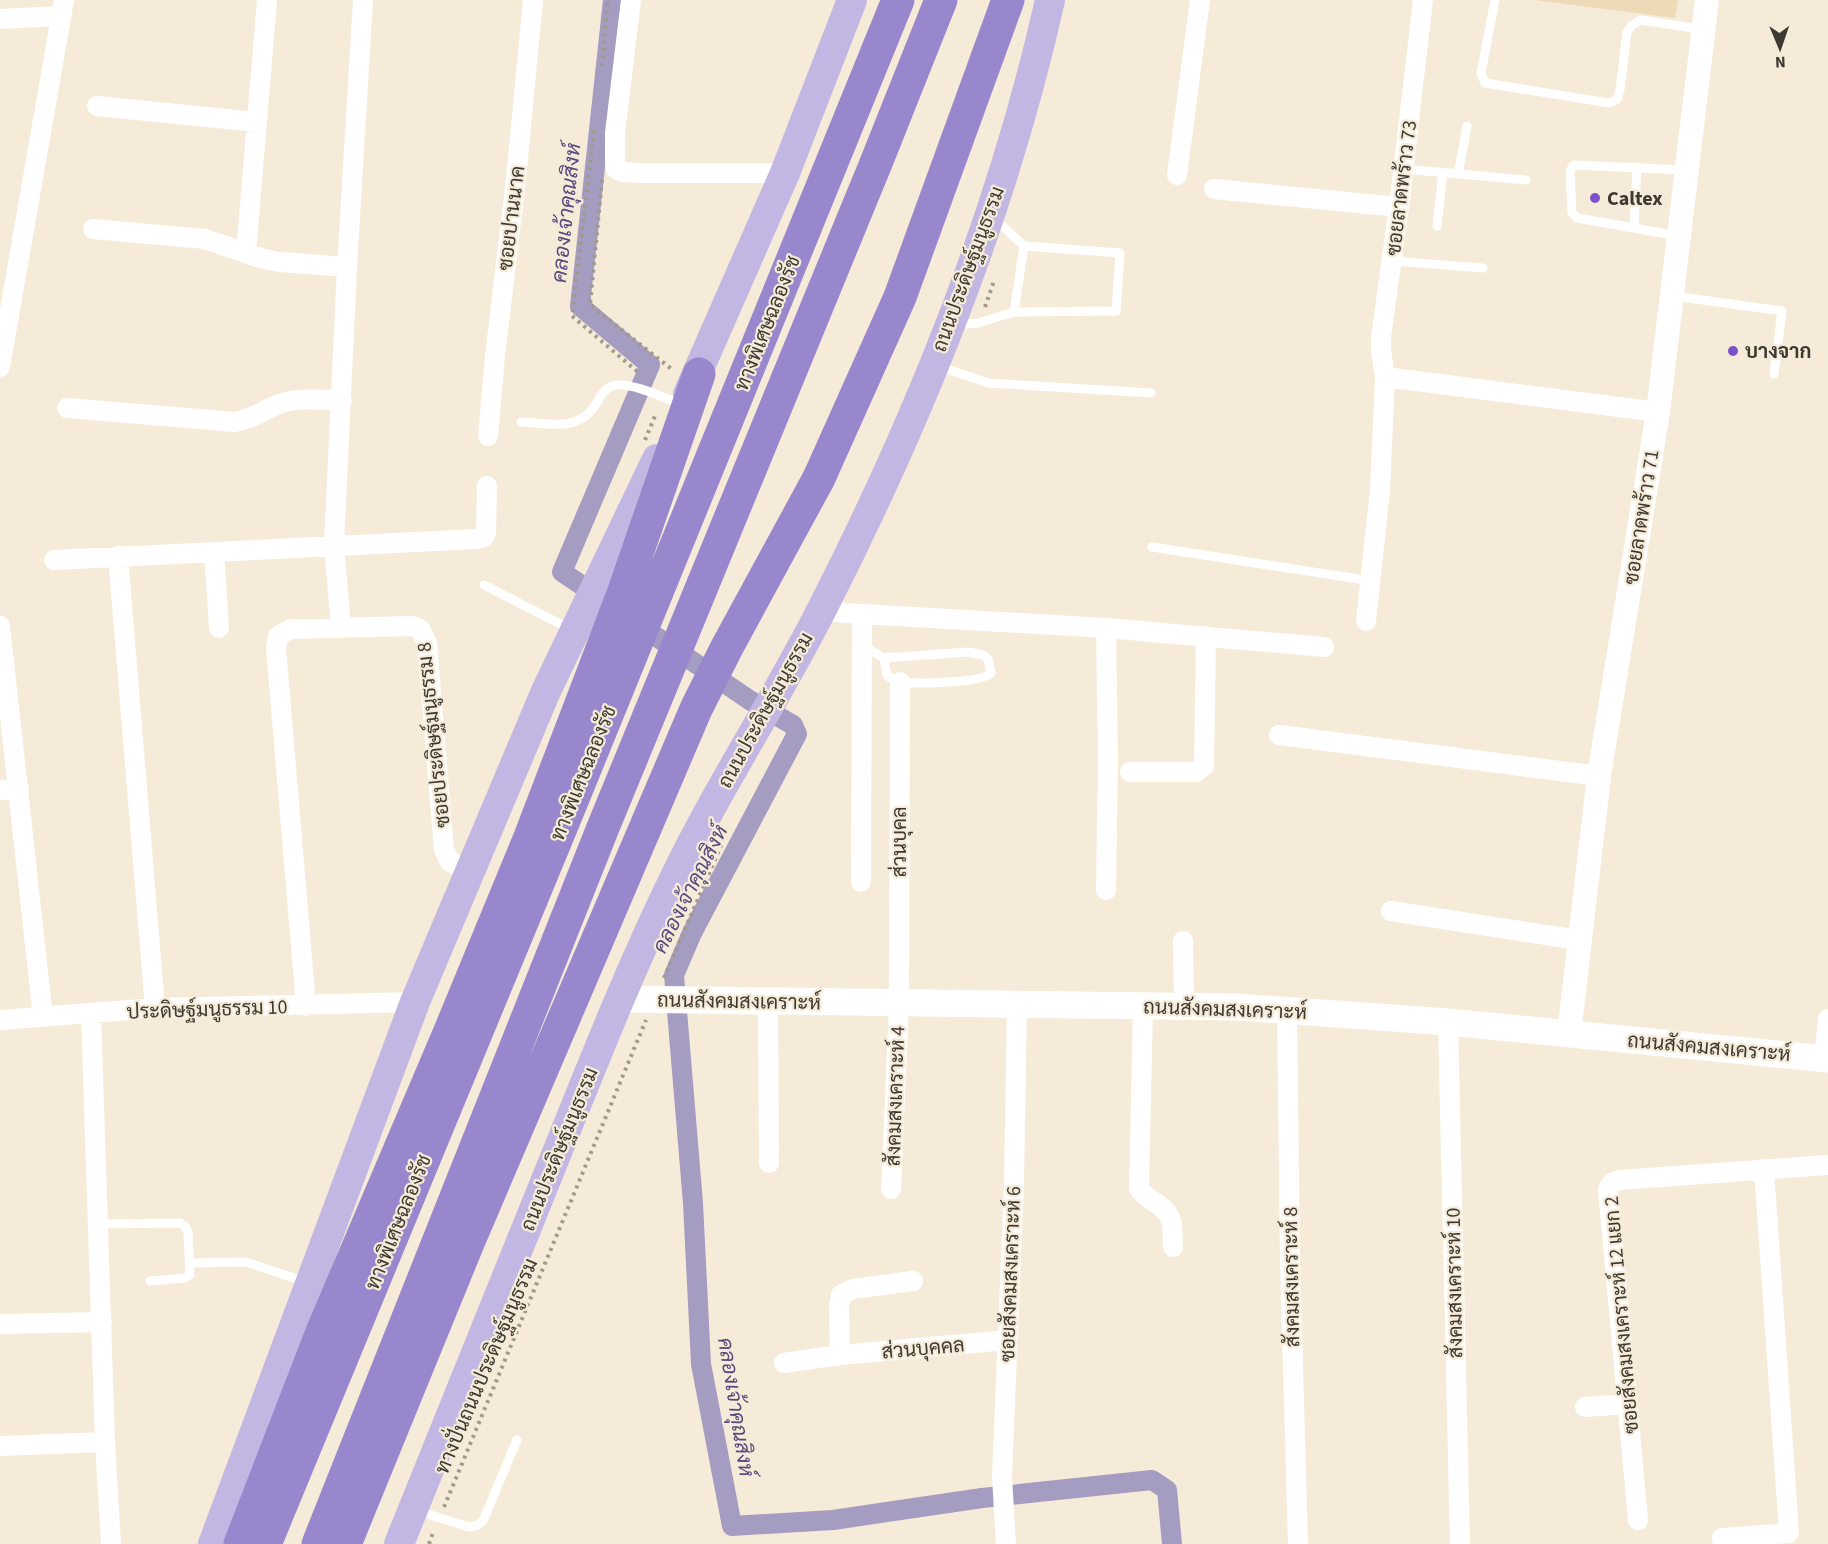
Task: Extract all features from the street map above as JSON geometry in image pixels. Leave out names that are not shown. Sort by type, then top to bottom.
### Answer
[{"type":"highway","name":"ทางพิเศษฉลองรัช","points":[[265,1544],[572,801],[898,0]]},
{"type":"highway","name":"ทางพิเศษฉลองรัช","points":[[318,1544],[602,830],[941,0]]},
{"type":"highway","points":[[345,1544],[468,1244],[696,709],[819,478],[900,297],[1008,0]]},
{"type":"highway","points":[[240,1544],[322,1332],[530,837],[588,607],[687,373]]},
{"type":"main road","points":[[213,1544],[415,1002],[469,872],[588,607],[683,405],[687,373],[785,173],[852,0]]},
{"type":"main road","name":"ถนนประดิษฐ์มนูธรรม","points":[[399,1544],[426,1514],[620,999],[648,931],[707,813],[822,610],[871,509],[933,364],[990,215],[1040,47],[1050,0]]},
{"type":"main road","name":"ถนนสังคมสงเคราะห์","points":[[620,999],[1287,1010],[1448,1022],[1826,1059]]},
{"type":"street","points":[[246,253],[264,0]]},
{"type":"street","points":[[341,628],[334,545],[363,0]]},
{"type":"street","name":"ซอยปานนาค","points":[[488,436],[533,0]]},
{"type":"street","points":[[631,0],[615,133],[616,169],[622,172],[639,173],[785,173]]},
{"type":"street","points":[[1177,175],[1200,0]]},
{"type":"street","name":"ซอยลาดพร้าว 73","points":[[1366,621],[1380,490],[1385,377],[1381,337],[1400,207],[1423,0]]},
{"type":"street","name":"ซอยลาดพร้าว 71","points":[[1569,1034],[1599,776],[1658,412],[1707,0]]},
{"type":"street","points":[[0,19],[63,8],[0,367]]},
{"type":"street","points":[[98,106],[257,122]]},
{"type":"street","points":[[1215,189],[1400,207]]},
{"type":"street","points":[[93,229],[205,238],[280,262],[347,267]]},
{"type":"street","points":[[1385,377],[1658,412]]},
{"type":"street","points":[[67,408],[234,422],[250,419],[279,404],[291,401],[342,400]]},
{"type":"street","points":[[54,560],[476,539],[484,537],[486,533],[487,486]]},
{"type":"street","points":[[214,552],[219,628]]},
{"type":"street","points":[[118,556],[155,1008]]},
{"type":"street","points":[[822,610],[1106,628],[1324,647]]},
{"type":"street","points":[[861,882],[862,614]]},
{"type":"street","points":[[0,626],[9,789],[43,1017]]},
{"type":"street","name":"ซอยประดิษฐ์มนูธรรม 8","points":[[306,1005],[276,648],[278,636],[291,629],[413,626],[420,629],[427,643],[444,850],[450,862],[469,872]]},
{"type":"street","points":[[1106,628],[1107,890]]},
{"type":"street","points":[[1130,772],[1196,772],[1203,766],[1206,636]]},
{"type":"street","name":"ส่วนบุคล","points":[[899,1003],[900,681]]},
{"type":"street","points":[[1279,735],[1599,776]]},
{"type":"street","points":[[1391,911],[1579,939]]},
{"type":"street","points":[[1183,941],[1184,1007]]},
{"type":"street","points":[[768,1001],[769,1163]]},
{"type":"street","name":"ประดิษฐ์มนูธรรม 10","points":[[0,1020],[155,1008],[415,1002]]},
{"type":"street","name":"สังคมสงเคราะห์ 4","points":[[891,1189],[899,1003]]},
{"type":"street","name":"ซอยสังคมสงเคราะห์ 6","points":[[1006,1544],[1002,1477],[1014,1183],[1017,1004]]},
{"type":"street","points":[[1143,1006],[1140,1188],[1146,1197],[1168,1213],[1172,1220],[1173,1247]]},
{"type":"street","name":"สังคมสงเคราะห์ 8","points":[[1287,1010],[1290,1261],[1298,1544]]},
{"type":"street","points":[[91,1014],[105,1442],[111,1544]]},
{"type":"street","points":[[1826,1059],[1828,1019]]},
{"type":"street","name":"สังคมสงเคราะห์ 10","points":[[1448,1022],[1460,1544]]},
{"type":"street","name":"ซอยสังคมสงเคราะห์ 12 แยก 2","points":[[1638,1520],[1608,1189],[1611,1183],[1619,1180],[1764,1168],[1828,1166]]},
{"type":"street","points":[[1723,1541],[1789,1533],[1764,1168]]},
{"type":"street","points":[[840,1355],[839,1305],[841,1295],[853,1289],[913,1281]]},
{"type":"street","points":[[0,1324],[102,1322]]},
{"type":"street","name":"ส่วนบุคคล","points":[[784,1363],[840,1355],[1007,1340]]},
{"type":"street","points":[[1584,1407],[1628,1404]]},
{"type":"street","points":[[0,1446],[105,1442]]},
{"type":"lane","points":[[1495,0],[1482,73],[1485,83],[1609,103],[1617,99],[1620,90],[1627,32],[1632,25],[1640,20],[1704,29]]},
{"type":"lane","points":[[1458,174],[1467,126]]},
{"type":"lane","points":[[1678,236],[1575,217],[1572,213],[1570,171],[1574,165],[1687,170]]},
{"type":"lane","points":[[1634,228],[1637,167]]},
{"type":"lane","points":[[1404,169],[1526,180]]},
{"type":"lane","points":[[1437,226],[1443,172]]},
{"type":"lane","points":[[949,326],[978,323],[1014,312],[1116,311],[1120,253],[1024,246],[990,215]]},
{"type":"lane","points":[[1014,312],[1024,246]]},
{"type":"lane","points":[[1392,261],[1483,268]]},
{"type":"lane","points":[[1671,296],[1782,311],[1774,374]]},
{"type":"lane","points":[[933,364],[988,383],[1151,393]]},
{"type":"lane","points":[[521,422],[562,424],[584,419],[605,390],[610,387],[625,386],[683,405]]},
{"type":"lane","points":[[1152,547],[1371,581]]},
{"type":"lane","points":[[484,585],[513,600],[588,607]]},
{"type":"lane","points":[[862,645],[884,658],[968,652],[983,655],[990,666],[991,673],[987,678],[974,681],[900,681],[887,675],[884,658]]},
{"type":"lane","points":[[99,1224],[180,1223],[185,1226],[188,1232],[190,1275],[185,1278],[150,1281]]},
{"type":"lane","points":[[190,1263],[246,1262],[309,1283]]},
{"type":"lane","points":[[426,1514],[469,1527],[483,1521],[517,1440]]},
{"type":"path","points":[[602,71],[608,0]]},
{"type":"path","points":[[596,119],[572,316],[639,373]]},
{"type":"path","points":[[603,175],[590,305],[687,373]]},
{"type":"path","name":"ทางปั่นถนนประดิษฐ์มนูธรรม","points":[[429,1544],[426,1514],[663,1000],[724,838]]},
{"type":"shaded area","points":[[1535,0],[1678,0],[1675,18]]},
{"type":"waterway","name":"คลองเจ้าคุณสิงห์","points":[[602,599],[562,572],[650,365],[580,306],[613,0]]},
{"type":"waterway","name":"คลองเจ้าคุณสิงห์","points":[[636,623],[751,701],[793,725],[797,734],[692,933],[674,975],[693,1203],[701,1364],[732,1526],[833,1520],[982,1498],[1152,1480],[1167,1490],[1172,1544]]},
{"type":"place","name":"Caltex","points":[[1595,198]]},
{"type":"place","name":"บางจาก","points":[[1733,351]]}]
